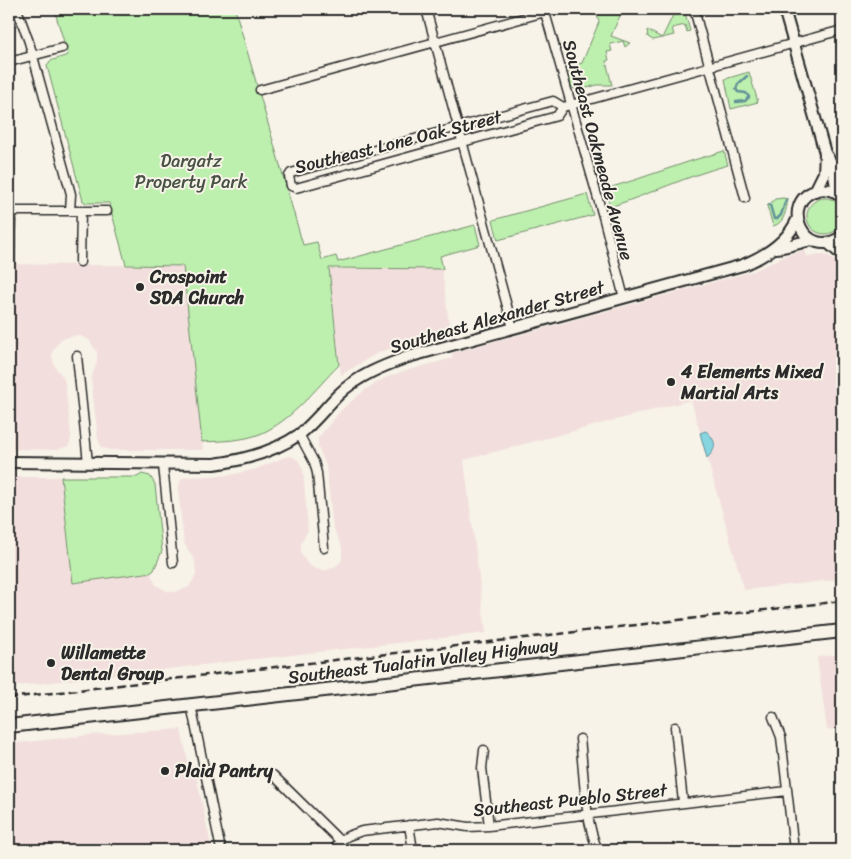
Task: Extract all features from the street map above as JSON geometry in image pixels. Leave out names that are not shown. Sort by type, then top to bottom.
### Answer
[{"type":"main road","name":"Southeast Tualatin Valley Highway","points":[[9,726],[842,630]]},
{"type":"street","points":[[17,9],[33,56],[71,194],[70,211]]},
{"type":"street","points":[[426,9],[513,328]]},
{"type":"street","points":[[694,9],[745,198]]},
{"type":"street","points":[[784,9],[825,153],[832,164],[839,194]]},
{"type":"street","points":[[260,90],[545,10]]},
{"type":"street","name":"Southeast Oakmeade Avenue","points":[[545,10],[567,106],[604,220],[624,298]]},
{"type":"street","name":"Southeast Lone Oak Street","points":[[567,106],[553,101],[291,173],[289,176],[291,186],[293,188],[557,116],[567,106],[842,30]]},
{"type":"street","points":[[9,62],[62,48]]},
{"type":"street","points":[[815,191],[824,173],[825,153]]},
{"type":"street","points":[[815,191],[830,190],[839,194]]},
{"type":"street","name":"Southeast Alexander Street","points":[[776,248],[780,240],[793,229],[797,220],[800,203],[815,191]]},
{"type":"street","points":[[10,261],[10,211],[107,212]]},
{"type":"street","points":[[80,262],[81,211]]},
{"type":"street","points":[[797,220],[803,232],[812,240],[828,243],[842,255]]},
{"type":"street","points":[[828,243],[842,236]]},
{"type":"street","name":"Southeast Alexander Street","points":[[9,462],[214,464],[258,456],[278,447],[299,434],[339,394],[357,380],[381,366],[743,265],[776,248],[812,240]]},
{"type":"street","points":[[77,356],[88,463]]},
{"type":"street","points":[[299,434],[314,462],[317,473],[324,548]]},
{"type":"street","points":[[164,465],[173,563]]},
{"type":"street","points":[[191,705],[221,850]]},
{"type":"street","points":[[773,717],[781,738],[794,850]]},
{"type":"street","points":[[675,727],[684,802]]},
{"type":"street","points":[[580,739],[592,836],[598,850]]},
{"type":"street","points":[[484,750],[482,768],[489,826]]},
{"type":"street","points":[[273,775],[340,841],[334,850]]},
{"type":"street","name":"Southeast Pueblo Street","points":[[340,841],[362,831],[410,825],[438,822],[468,827],[489,826],[788,791]]},
{"type":"street","points":[[410,825],[414,850]]},
{"type":"shaded area","points":[[805,250],[807,256],[819,254],[828,256],[837,262],[842,269],[842,579],[744,590],[691,400],[464,460],[486,633],[9,687],[9,477],[142,477],[151,574],[156,585],[167,591],[175,592],[189,587],[196,575],[195,561],[184,543],[178,489],[181,479],[186,477],[230,475],[256,469],[291,456],[298,460],[303,470],[308,530],[301,543],[301,553],[310,566],[319,570],[328,570],[342,560],[342,547],[333,527],[326,466],[318,447],[318,438],[341,410],[366,389],[385,378],[401,372],[453,358],[452,353],[754,271],[785,256]]},
{"type":"shaded area","points":[[9,264],[183,266],[203,450],[110,450],[101,447],[98,439],[91,378],[97,362],[97,352],[89,340],[78,335],[61,339],[53,350],[52,357],[55,367],[65,383],[71,435],[70,443],[68,446],[57,450],[9,449]]},
{"type":"shaded area","points":[[442,268],[450,332],[379,352],[341,375],[329,269]]},
{"type":"shaded area","points":[[842,654],[842,728],[827,730],[817,657]]},
{"type":"shaded area","points":[[181,729],[191,776],[196,775],[212,850],[9,850],[9,744],[90,735]]},
{"type":"green space","name":"Dargatz Property Park","points":[[54,9],[235,9],[303,245],[317,242],[322,260],[336,256],[338,262],[475,225],[480,245],[440,256],[443,269],[329,268],[339,365],[303,403],[272,428],[246,438],[202,442],[183,266],[126,265],[109,203],[86,203],[83,201],[47,66],[50,61],[68,55]]},
{"type":"green space","points":[[603,9],[623,9],[611,36],[630,43],[625,47],[623,41],[610,44],[612,51],[607,52],[609,60],[606,61],[612,85],[597,85],[580,90],[574,89],[570,84],[570,75],[567,67],[582,63],[599,22],[597,15],[604,13]]},
{"type":"green space","points":[[676,9],[684,9],[690,31],[687,32],[685,25],[672,28],[674,35],[662,38]]},
{"type":"green space","points":[[647,30],[662,38],[653,40],[648,37]]},
{"type":"green space","points":[[749,72],[758,102],[731,109],[725,79]]},
{"type":"green space","points":[[724,151],[728,165],[698,174],[610,207],[605,189]]},
{"type":"green space","points":[[587,194],[593,215],[498,240],[493,220]]},
{"type":"green space","points":[[825,198],[832,199],[838,203],[842,209],[842,223],[838,229],[832,233],[825,234],[818,233],[812,229],[808,223],[807,216],[808,209],[812,203],[818,199]]},
{"type":"green space","points":[[775,199],[788,199],[784,216],[780,222],[773,226],[767,206]]},
{"type":"green space","points":[[142,474],[150,476],[155,484],[162,551],[154,570],[152,572],[73,583],[61,477],[137,477]]},
{"type":"water","points":[[706,431],[714,441],[713,451],[707,458],[700,433]]},
{"type":"waterway","points":[[736,102],[745,101],[749,97],[746,93],[738,92],[736,89],[738,84],[747,76]]},
{"type":"waterway","points":[[770,205],[774,219],[777,219],[781,215],[786,200]]},
{"type":"railway","points":[[9,698],[842,601]]},
{"type":"place","name":"Crospoint SDA Church","points":[[140,287]]},
{"type":"place","name":"4 Elements Mixed Martial Arts","points":[[671,382]]},
{"type":"place","name":"Willamette Dental Group","points":[[51,663]]},
{"type":"place","name":"Plaid Pantry","points":[[165,771]]}]
